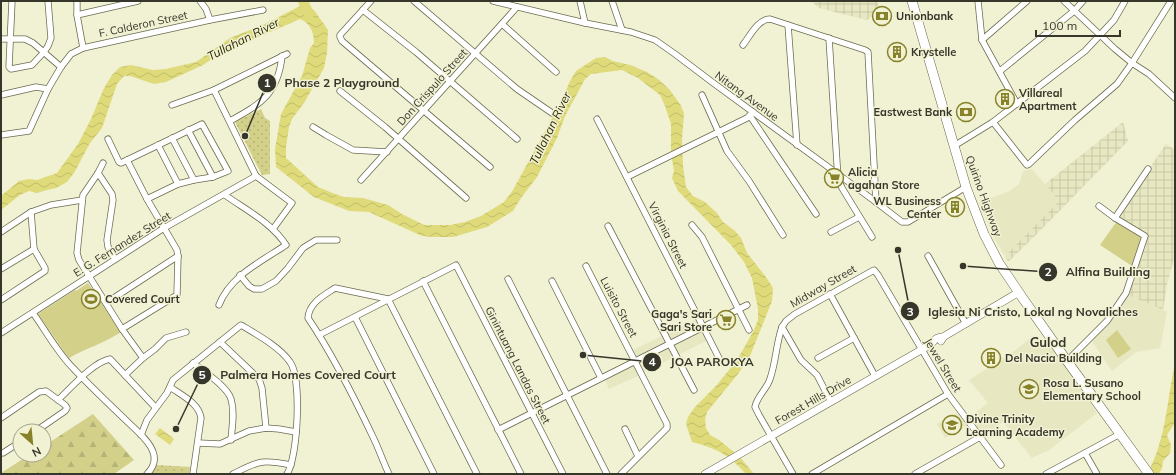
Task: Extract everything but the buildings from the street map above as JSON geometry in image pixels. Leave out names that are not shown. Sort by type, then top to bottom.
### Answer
[{"type":"main road","name":"Quirino Highway","points":[[912,1],[966,187],[984,234],[1000,263],[1019,292],[1147,471]]},
{"type":"street","points":[[12,1],[9,67],[11,69],[32,65],[44,52],[51,38],[48,1]]},
{"type":"street","points":[[77,1],[77,15],[83,48]]},
{"type":"street","points":[[77,15],[138,1]]},
{"type":"street","points":[[200,1],[206,9],[210,20]]},
{"type":"street","points":[[371,1],[340,35],[342,41],[490,167]]},
{"type":"street","points":[[414,1],[517,89],[552,113]]},
{"type":"street","name":"Nitang Avenue","points":[[493,1],[585,23],[622,30],[644,36],[661,44],[751,114],[838,174],[900,221],[905,223],[966,187]]},
{"type":"street","points":[[580,1],[585,23]]},
{"type":"street","points":[[612,1],[622,30]]},
{"type":"street","points":[[978,1],[982,40],[1017,104]]},
{"type":"street","points":[[982,40],[1027,1]]},
{"type":"street","points":[[1064,1],[1132,63],[1149,74],[1175,98]]},
{"type":"street","points":[[1000,71],[1074,11],[1083,1]]},
{"type":"street","points":[[954,146],[993,122],[1085,51],[1114,20],[1125,1]]},
{"type":"street","points":[[993,122],[1027,165],[1075,120],[1117,84],[1171,1]]},
{"type":"street","name":"Don Crispulo Street","points":[[361,180],[517,7]]},
{"type":"street","name":"F. Calderon Street","points":[[1,135],[26,132],[29,130],[48,89],[61,67],[71,54],[83,48],[263,10]]},
{"type":"street","points":[[363,10],[416,52],[517,139]]},
{"type":"street","points":[[744,45],[759,23],[770,19],[868,52],[876,202]]},
{"type":"street","points":[[502,24],[556,72]]},
{"type":"street","points":[[788,25],[797,145]]},
{"type":"street","points":[[829,38],[838,179],[872,237]]},
{"type":"street","points":[[1,39],[25,39],[33,43],[61,67]]},
{"type":"street","points":[[172,105],[214,90],[284,55],[277,81],[265,98],[251,110],[230,121]]},
{"type":"street","points":[[1,95],[30,88],[42,87],[48,89]]},
{"type":"street","points":[[214,90],[256,176],[292,204],[273,230]]},
{"type":"street","points":[[340,91],[358,104],[466,198]]},
{"type":"street","points":[[702,95],[731,157],[749,181],[783,235]]},
{"type":"street","points":[[627,177],[751,114],[816,214]]},
{"type":"street","name":"Virginia Street","points":[[597,119],[720,360]]},
{"type":"street","points":[[108,139],[121,163],[202,124],[228,171],[213,177],[178,184],[147,199]]},
{"type":"street","points":[[313,127],[353,150],[387,152]]},
{"type":"street","points":[[188,130],[213,177]]},
{"type":"street","points":[[172,138],[194,180]]},
{"type":"street","points":[[158,146],[178,184]]},
{"type":"street","points":[[122,329],[177,295],[177,250],[147,199],[127,160]]},
{"type":"street","points":[[103,163],[82,200],[77,253],[89,276],[142,358]]},
{"type":"street","points":[[1115,218],[1148,169]]},
{"type":"street","points":[[98,173],[112,194],[113,200],[107,240],[108,247],[115,259]]},
{"type":"street","name":"E. G. Fernandez Street","points":[[1,333],[164,228],[225,195],[256,176]]},
{"type":"street","points":[[219,305],[222,296],[240,275],[286,245],[280,236],[273,230],[225,195]]},
{"type":"street","points":[[1,232],[31,212],[51,205],[82,200]]},
{"type":"street","points":[[1067,361],[1107,322],[1126,293],[1145,236],[1115,218],[1099,206]]},
{"type":"street","points":[[1,300],[45,271],[45,268],[34,249],[31,212]]},
{"type":"street","points":[[831,232],[859,217]]},
{"type":"street","points":[[692,224],[702,237],[749,330]]},
{"type":"street","points":[[608,226],[694,390]]},
{"type":"street","points":[[240,275],[249,286],[254,289],[262,288],[276,281],[303,248],[316,240],[336,240]]},
{"type":"street","points":[[1,269],[34,249]]},
{"type":"street","points":[[106,303],[178,256]]},
{"type":"street","points":[[928,256],[966,324]]},
{"type":"street","name":"Ginintuang Landas Street","points":[[423,281],[456,264],[563,474]]},
{"type":"street","name":"Luisito Street","points":[[586,266],[668,426],[621,474]]},
{"type":"street","name":"Midway Street","points":[[782,327],[789,318],[874,270]]},
{"type":"street","name":"Jewel Street","points":[[874,270],[948,394],[1001,465]]},
{"type":"street","points":[[508,279],[606,474]]},
{"type":"street","points":[[319,335],[423,281],[520,474]]},
{"type":"street","points":[[552,281],[601,378]]},
{"type":"street","points":[[388,299],[335,288],[316,301],[308,312],[308,318],[319,335],[374,438],[382,461],[389,474]]},
{"type":"street","name":"Forest Hills Drive","points":[[709,473],[922,350],[938,337],[943,338],[1019,292]]},
{"type":"street","points":[[830,294],[876,376]]},
{"type":"street","points":[[388,299],[477,474]]},
{"type":"street","points":[[498,430],[747,305]]},
{"type":"street","points":[[33,313],[72,368],[141,435],[152,448],[155,456],[153,466],[147,474]]},
{"type":"street","points":[[355,317],[434,474]]},
{"type":"street","points":[[141,435],[147,420],[170,387],[172,380],[241,325],[266,341],[291,363],[298,406],[291,465],[287,474]]},
{"type":"street","points":[[782,327],[801,360],[816,374],[831,402]]},
{"type":"street","points":[[782,327],[771,377],[755,407],[793,474]]},
{"type":"street","points":[[125,375],[142,358],[155,349],[166,338],[186,332]]},
{"type":"street","points":[[818,358],[854,338]]},
{"type":"street","points":[[220,342],[259,379],[262,388],[266,428]]},
{"type":"street","points":[[58,400],[95,366],[106,359],[110,359],[155,407]]},
{"type":"street","points":[[193,363],[224,388],[229,394],[233,414],[231,440]]},
{"type":"street","points":[[170,387],[192,402],[200,411],[201,418],[193,474]]},
{"type":"street","points":[[1,418],[42,391],[46,391],[67,408],[48,423]]},
{"type":"street","points":[[812,474],[948,394]]},
{"type":"street","points":[[198,442],[220,444],[249,431],[266,428],[296,432]]},
{"type":"street","points":[[625,429],[638,456]]},
{"type":"street","points":[[1049,473],[1120,434]]},
{"type":"street","points":[[915,474],[980,437]]},
{"type":"street","points":[[1,453],[12,447]]},
{"type":"street","points":[[1085,453],[1097,474]]},
{"type":"street","points":[[233,474],[260,462],[273,462],[291,465]]},
{"type":"shaded area","points":[[811,1],[877,1],[881,10],[867,20],[819,8]]},
{"type":"shaded area","points":[[1123,122],[1128,141],[1008,262],[1005,256],[1059,201],[1045,184]]},
{"type":"shaded area","points":[[1166,144],[1175,150],[1175,255],[1167,285],[1163,310],[1128,295],[1148,235],[1116,217]]},
{"type":"shaded area","points":[[1032,169],[1059,201],[1005,256],[994,238],[979,202],[1008,192],[1019,184],[1023,171]]},
{"type":"shaded area","points":[[1128,295],[1167,312],[1160,348],[1136,352],[1112,371],[1092,341],[1109,323]]},
{"type":"shaded area","points":[[697,319],[701,327],[637,358],[633,350]]},
{"type":"shaded area","points":[[703,329],[708,340],[642,373],[636,361]]},
{"type":"shaded area","name":"Rosa L. Susano Elementary School","points":[[1033,336],[1040,347],[1050,342],[1097,413],[1049,450],[1032,458],[1003,422],[983,436],[970,417],[988,403],[969,380],[1012,353]]},
{"type":"shaded area","points":[[634,364],[640,375],[609,389],[605,379]]},
{"type":"shaded area","name":"Divine Trinity Learning Academy","points":[[956,413],[967,426],[945,438],[937,424]]},
{"type":"green space","points":[[261,109],[265,118],[270,121],[270,174],[262,175],[235,122]]},
{"type":"green space","points":[[1117,221],[1144,235],[1132,266],[1100,245]]},
{"type":"green space","points":[[88,283],[121,332],[69,358],[38,314]]},
{"type":"green space","points":[[1117,330],[1131,349],[1118,358],[1106,340]]},
{"type":"green space","points":[[93,414],[134,460],[114,474],[1,473],[17,463],[52,463],[52,441]]},
{"type":"green space","points":[[157,465],[190,467],[189,474],[152,474]]},
{"type":"water","name":"Tullahan River","points":[[305,5],[314,10],[328,30],[327,53],[324,68],[304,103],[292,119],[289,127],[286,158],[318,187],[344,197],[363,198],[388,205],[424,225],[450,225],[465,222],[481,216],[504,202],[513,190],[576,71],[596,58],[605,57],[647,72],[669,89],[680,104],[684,113],[682,140],[683,166],[686,187],[693,196],[705,202],[717,213],[723,222],[735,231],[741,238],[747,253],[773,288],[772,301],[750,356],[738,374],[707,412],[705,420],[706,428],[710,435],[719,440],[739,456],[754,474],[746,474],[722,453],[692,442],[686,424],[688,417],[695,407],[716,386],[737,360],[753,332],[758,320],[758,309],[752,278],[744,262],[731,245],[678,191],[672,178],[674,171],[671,153],[671,124],[660,95],[638,78],[622,70],[591,74],[585,79],[565,116],[557,138],[537,177],[513,211],[487,227],[453,237],[422,236],[369,212],[349,211],[314,197],[276,167],[275,149],[281,114],[302,76],[310,48],[314,43],[311,28],[300,19],[218,55],[203,65],[166,82],[154,84],[130,76],[124,76],[117,84],[102,128],[90,143],[74,173],[67,182],[56,188],[37,193],[29,191],[20,195],[1,210],[1,196],[19,181],[29,179],[37,180],[57,173],[78,144],[91,119],[104,88],[112,75],[120,67],[131,65],[153,70],[166,69],[196,62],[230,38],[263,25],[300,6]]},
{"type":"water","points":[[1175,363],[1174,424],[1167,435],[1171,445],[1170,453],[1163,461],[1159,474],[1147,474],[1162,434]]},
{"type":"water","points":[[160,428],[174,439],[170,445],[155,434]]},
{"type":"waterway","points":[[303,1],[309,14]]},
{"type":"place","name":"Unionbank","points":[[882,16]]},
{"type":"place","name":"Krystelle","points":[[897,52]]},
{"type":"place","name":"Villareal Apartment","points":[[1005,99]]},
{"type":"place","name":"Eastwest Bank","points":[[966,112]]},
{"type":"place","name":"Phase 2 Playground","points":[[245,136]]},
{"type":"place","name":"Alicia agahan Store","points":[[834,178]]},
{"type":"place","name":"WL Business Center","points":[[955,207]]},
{"type":"place","name":"Iglesia Ni Cristo, Lokal ng Novaliches","points":[[898,250]]},
{"type":"place","name":"Alfina Building","points":[[963,266]]},
{"type":"place","name":"Covered Court","points":[[91,299]]},
{"type":"place","name":"Gaga's Sari Sari Store","points":[[726,320]]},
{"type":"place","name":"JOA PAROKYA","points":[[583,355]]},
{"type":"place","name":"Del Nacia Building","points":[[991,358]]},
{"type":"place","name":"Rosa L. Susano Elementary School","points":[[1029,389]]},
{"type":"place","name":"Divine Trinity Learning Academy","points":[[952,425]]},
{"type":"place","name":"Palmera Homes Covered Court","points":[[176,429]]},
{"type":"district","name":"Gulod","points":[[1048,342]]}]
